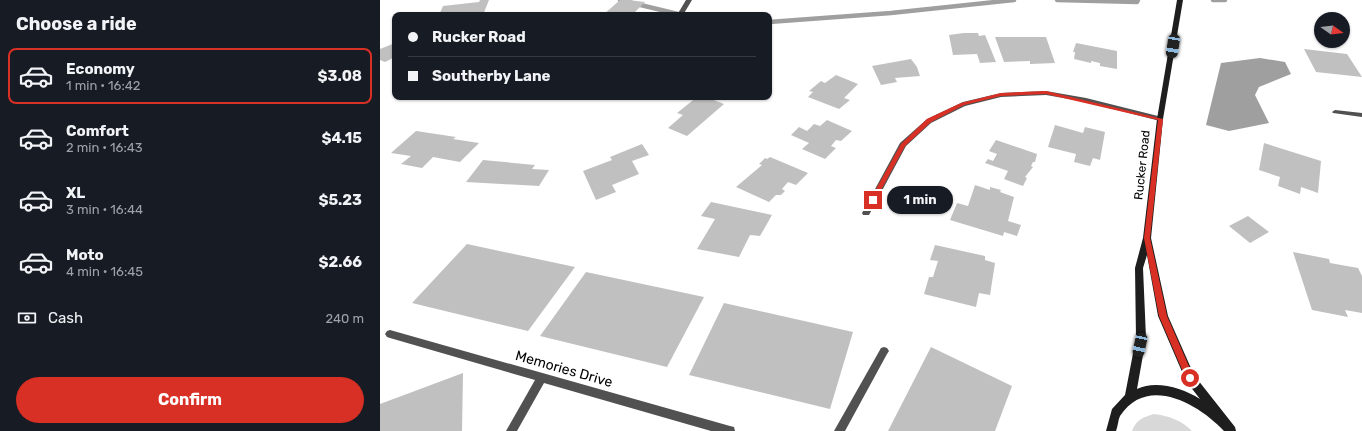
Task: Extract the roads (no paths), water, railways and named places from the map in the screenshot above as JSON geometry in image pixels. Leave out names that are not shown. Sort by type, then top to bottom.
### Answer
[{"type":"main road","name":"Rucker Road","points":[[1130,398],[1141,338],[1139,268],[1147,238],[1160,119],[1180,0]]},
{"type":"main road","name":"Rucker Road","points":[[1147,238],[1163,316],[1190,378],[1223,421]]},
{"type":"main road","points":[[1111,431],[1116,414],[1130,398],[1142,392],[1161,390],[1183,395],[1204,406],[1223,421],[1231,431]]},
{"type":"street","points":[[682,12],[689,0]]},
{"type":"street","points":[[866,213],[903,145],[929,121],[962,104],[1001,95],[1046,92],[1160,119]]},
{"type":"street","points":[[1335,112],[1362,115]]},
{"type":"street","name":"Memories Drive","points":[[390,334],[730,431]]},
{"type":"street","points":[[839,431],[884,351]]},
{"type":"street","points":[[511,431],[542,377]]},
{"type":"waterway","points":[[620,0],[670,12]]},
{"type":"waterway","points":[[772,22],[891,13],[1014,0]]},
{"type":"waterway","points":[[1057,0],[1137,2],[1138,0]]},
{"type":"waterway","points":[[1213,0],[1225,0]]}]
